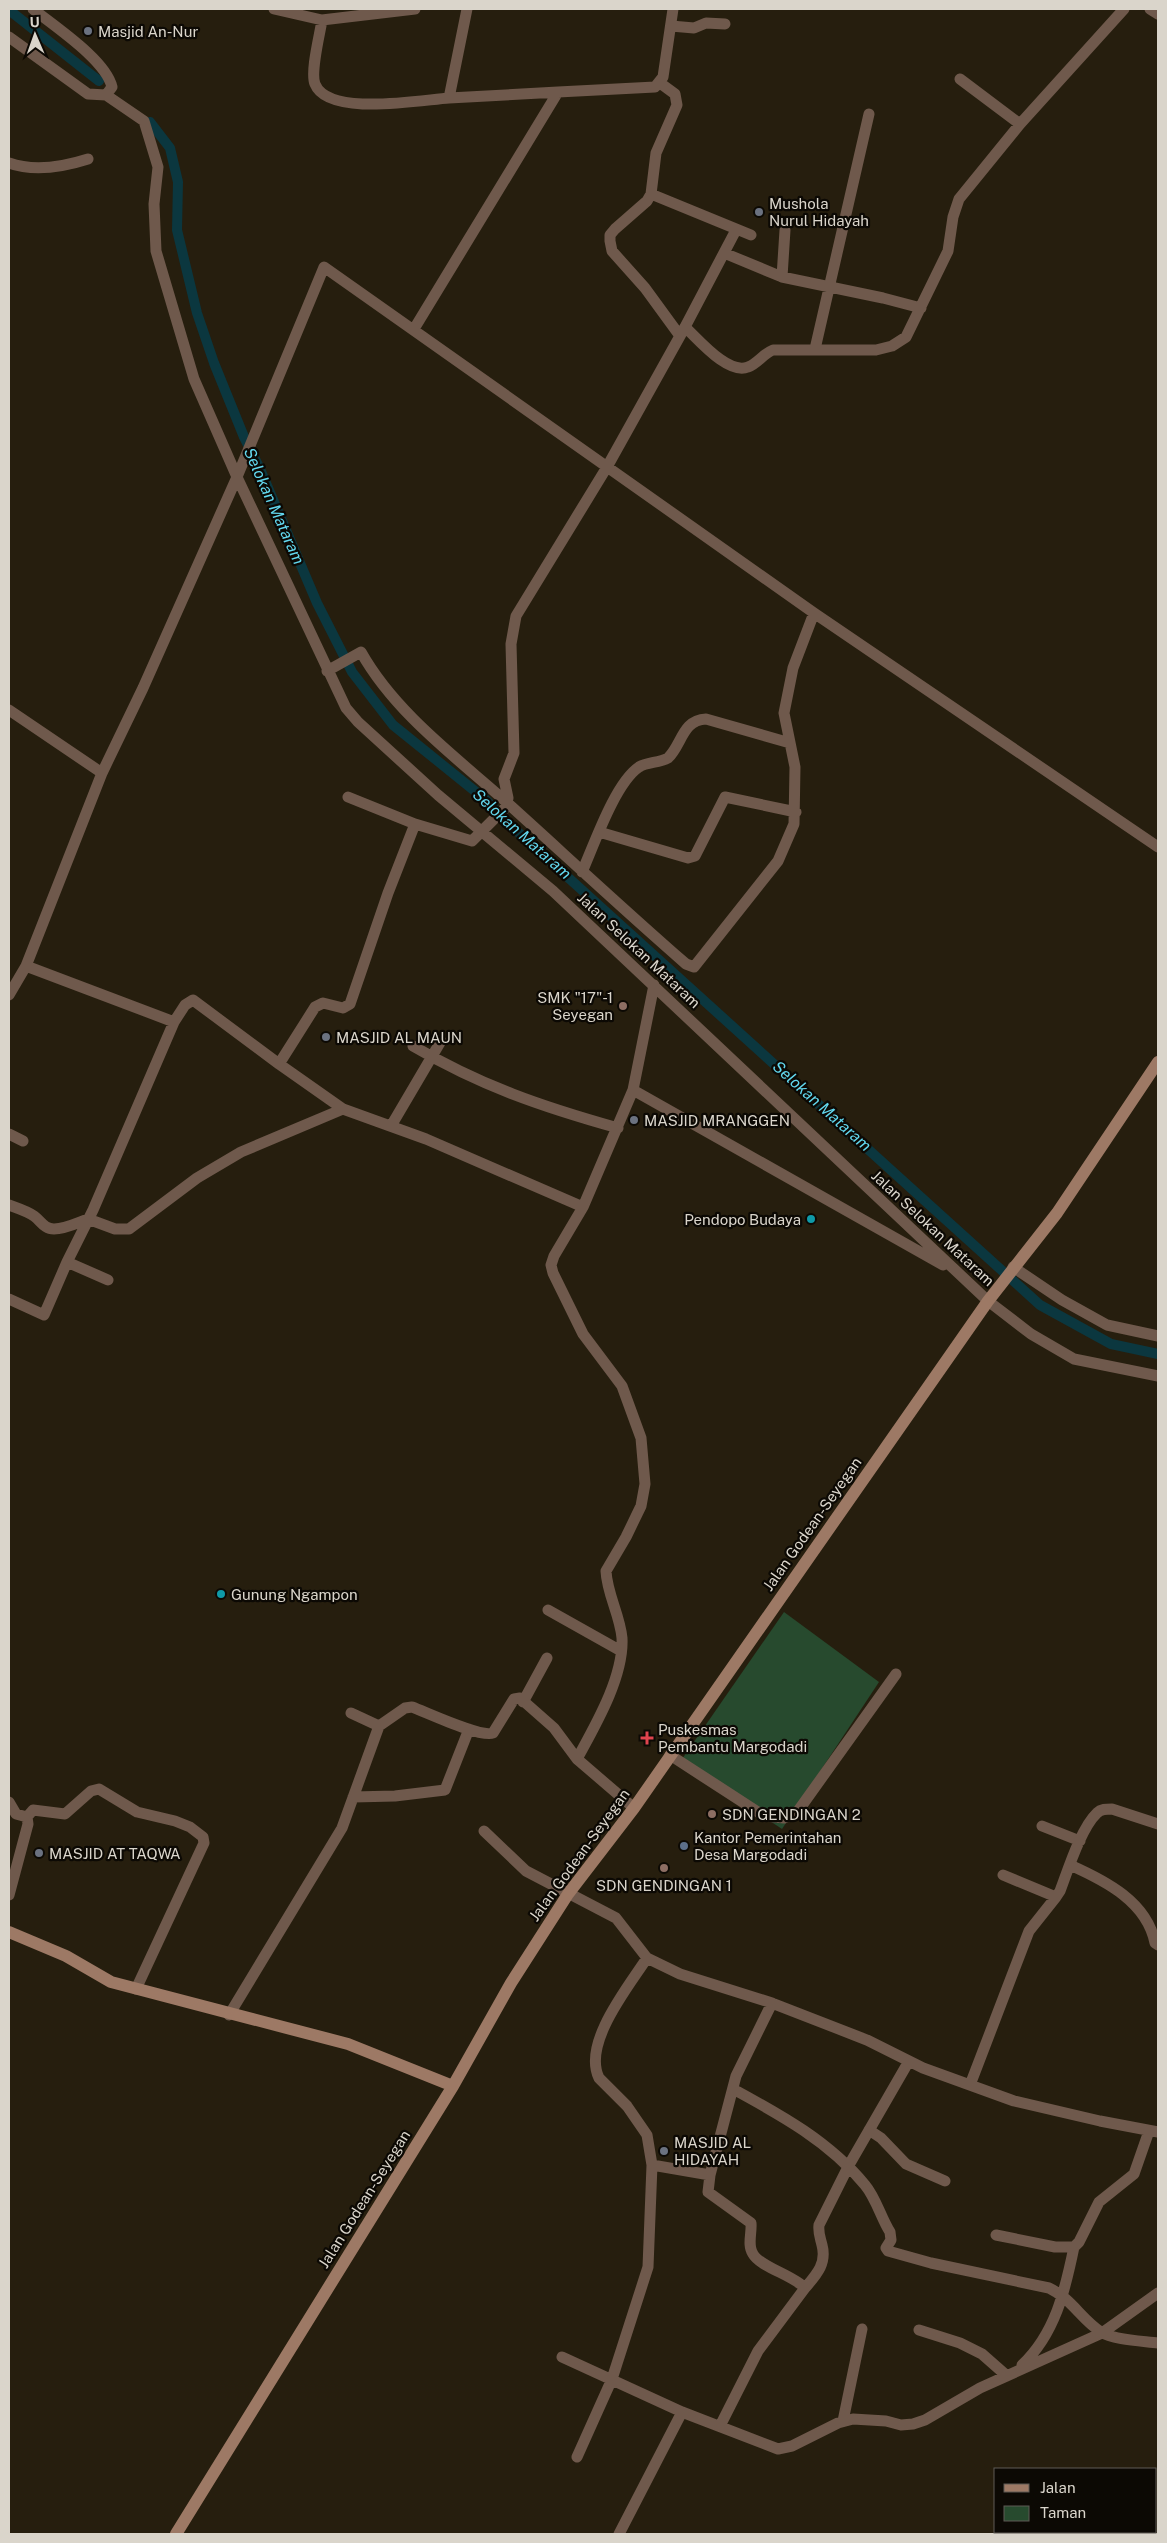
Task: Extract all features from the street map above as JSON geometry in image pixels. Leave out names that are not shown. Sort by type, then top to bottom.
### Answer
[{"type":"main road","name":"Jalan Godean-Seyegan","points":[[176,2534],[568,1894],[634,1808],[991,1297],[1057,1213],[1158,1062]]},
{"type":"main road","points":[[9,1932],[66,1956],[111,1982],[229,2015],[348,2044],[452,2086]]},
{"type":"street","points":[[9,40],[88,94],[109,97],[112,87],[104,71],[92,58],[33,9]]},
{"type":"street","points":[[274,9],[322,20],[415,9]]},
{"type":"street","points":[[449,98],[467,9]]},
{"type":"street","points":[[660,82],[673,9]]},
{"type":"street","points":[[655,195],[610,235],[612,250],[682,331],[729,367],[740,369],[750,367],[765,353],[773,350],[876,350],[892,346],[906,336],[948,251],[953,218],[960,199],[1020,124],[1124,9]]},
{"type":"street","points":[[1150,9],[1158,14]]},
{"type":"street","points":[[322,20],[314,80],[318,90],[326,96],[347,104],[649,88],[660,82]]},
{"type":"street","points":[[671,26],[694,28],[706,23],[725,24]]},
{"type":"street","points":[[960,79],[1020,124]]},
{"type":"street","points":[[655,195],[656,153],[677,105],[675,94],[660,82]]},
{"type":"street","points":[[414,329],[558,92]]},
{"type":"street","name":"Jalan Selokan Mataram","points":[[109,97],[144,121],[158,167],[154,214],[160,266],[194,379],[237,477],[346,708],[358,722],[482,833],[553,890],[959,1274],[991,1297],[1030,1334],[1074,1359],[1158,1376]]},
{"type":"street","points":[[815,349],[868,114]]},
{"type":"street","points":[[9,162],[35,168],[74,164],[88,159]]},
{"type":"street","points":[[655,195],[751,235]]},
{"type":"street","points":[[348,797],[415,824],[469,841],[475,840],[506,805],[504,779],[514,757],[515,746],[510,644],[516,616],[607,467],[736,230]]},
{"type":"street","points":[[782,277],[785,230]]},
{"type":"street","points":[[724,253],[782,277],[921,308]]},
{"type":"street","points":[[9,995],[26,966],[102,773],[143,688],[257,432],[324,267],[814,613],[1158,847]]},
{"type":"street","points":[[327,671],[338,663],[361,652],[390,692],[437,740],[506,805],[686,964],[694,967],[778,862],[794,824],[796,812],[795,767],[784,720],[789,682],[797,653],[814,613]]},
{"type":"street","points":[[9,710],[102,773]]},
{"type":"street","points":[[582,872],[599,832],[628,778],[638,767],[668,758],[687,726],[693,721],[706,719],[790,744]]},
{"type":"street","points":[[599,832],[688,858],[695,856],[725,797],[796,812]]},
{"type":"street","points":[[280,1064],[315,1007],[323,1003],[343,1008],[350,1004],[373,934],[415,824]]},
{"type":"street","points":[[26,966],[174,1022]]},
{"type":"street","points":[[577,1759],[608,1698],[622,1651],[620,1626],[606,1571],[641,1506],[645,1484],[642,1447],[631,1405],[622,1386],[582,1334],[551,1265],[554,1256],[583,1207],[633,1090],[654,985]]},
{"type":"street","points":[[9,1299],[44,1315],[174,1022],[185,1005],[194,1000],[343,1109],[392,1126],[583,1207]]},
{"type":"street","points":[[392,1126],[428,1055],[441,1041]]},
{"type":"street","points":[[413,1046],[428,1055],[529,1102],[618,1128]]},
{"type":"street","points":[[633,1090],[959,1274]]},
{"type":"street","points":[[9,1205],[35,1216],[41,1224],[52,1229],[63,1228],[88,1219],[115,1229],[129,1229],[197,1178],[241,1152],[343,1109]]},
{"type":"street","points":[[9,1134],[23,1141]]},
{"type":"street","points":[[67,1262],[108,1280]]},
{"type":"street","points":[[1012,1269],[1062,1300],[1108,1325],[1158,1336]]},
{"type":"street","points":[[548,1610],[622,1651]]},
{"type":"street","points":[[524,1702],[547,1658]]},
{"type":"street","points":[[670,1755],[764,1816],[784,1818],[798,1811],[896,1674]]},
{"type":"street","points":[[229,2015],[342,1828],[379,1726],[401,1710],[412,1707],[485,1735],[493,1733],[514,1699],[520,1698],[554,1728],[577,1759],[634,1808]]},
{"type":"street","points":[[351,1713],[379,1726]]},
{"type":"street","points":[[353,1798],[395,1796],[445,1790],[469,1729]]},
{"type":"street","points":[[9,1895],[28,1824],[27,1817],[33,1810],[65,1814],[91,1791],[99,1789],[137,1812],[175,1821],[190,1827],[203,1837],[204,1843],[136,1989]]},
{"type":"street","points":[[9,1802],[16,1814],[27,1817]]},
{"type":"street","points":[[970,2085],[1029,1931],[1056,1897],[1080,1841],[1097,1812],[1104,1809],[1112,1810],[1158,1824]]},
{"type":"street","points":[[1042,1826],[1080,1841]]},
{"type":"street","points":[[484,1830],[526,1870],[616,1918],[647,1958],[680,1974],[772,2003],[867,2040],[909,2061],[1014,2101],[1153,2131],[1134,2174],[1099,2202],[1079,2242],[1074,2247],[1056,2316],[1037,2352],[1011,2374]]},
{"type":"street","points":[[1070,1865],[1111,1884],[1134,1905],[1152,1928],[1155,1943],[1158,1945]]},
{"type":"street","points":[[1003,1875],[1056,1897]]},
{"type":"street","points":[[577,2457],[612,2379],[648,2267],[652,2165],[647,2136],[637,2119],[599,2078],[595,2070],[598,2047],[603,2030],[647,1958]]},
{"type":"street","points":[[772,2003],[736,2076],[710,2175],[708,2192],[751,2223],[750,2243],[752,2254],[772,2268],[798,2281],[805,2288]]},
{"type":"street","points":[[720,2426],[758,2351],[818,2272],[823,2262],[822,2247],[818,2234],[819,2225],[849,2165],[909,2061]]},
{"type":"street","points":[[733,2089],[779,2114],[849,2165],[866,2187],[890,2232],[891,2240],[886,2248],[888,2251],[931,2263],[1049,2288],[1063,2294],[1102,2333],[1128,2340],[1158,2342]]},
{"type":"street","points":[[869,2130],[881,2138],[906,2164],[945,2181]]},
{"type":"street","points":[[652,2165],[710,2175]]},
{"type":"street","points":[[996,2235],[1055,2247],[1074,2247]]},
{"type":"street","points":[[562,2357],[682,2412],[778,2448],[792,2446],[843,2421],[870,2419],[900,2425],[926,2420],[1011,2374],[1102,2333],[1158,2293]]},
{"type":"street","points":[[843,2421],[862,2330]]},
{"type":"street","points":[[919,2330],[960,2343],[982,2354],[1011,2374]]},
{"type":"street","points":[[619,2534],[682,2412]]},
{"type":"green space","points":[[784,1612],[879,1682],[782,1829],[680,1762]]},
{"type":"waterway","name":"Selokan Mataram","points":[[9,10],[99,81]]},
{"type":"waterway","name":"Selokan Mataram","points":[[150,122],[170,148],[178,182],[177,230],[197,313],[214,363],[244,437],[260,469],[317,603],[352,672],[393,725],[486,800],[509,824],[1040,1305],[1111,1344],[1158,1354]]},
{"type":"place","name":"Masjid An-Nur","points":[[88,31]]},
{"type":"place","name":"Mushola Nurul Hidayah","points":[[759,212]]},
{"type":"place","name":"SMK \"17\"-1 Seyegan","points":[[623,1006]]},
{"type":"place","name":"MASJID AL MAUN","points":[[326,1037]]},
{"type":"place","name":"MASJID MRANGGEN","points":[[634,1120]]},
{"type":"place","name":"Pendopo Budaya","points":[[811,1219]]},
{"type":"place","name":"Gunung Ngampon","points":[[221,1594]]},
{"type":"place","name":"Puskesmas Pembantu Margodadi","points":[[647,1738]]},
{"type":"place","name":"SDN GENDINGAN 2","points":[[712,1814]]},
{"type":"place","name":"Kantor Pemerintahan Desa Margodadi","points":[[684,1846]]},
{"type":"place","name":"MASJID AT TAQWA","points":[[39,1853]]},
{"type":"place","name":"SDN GENDINGAN 1","points":[[664,1868]]},
{"type":"place","name":"MASJID AL HIDAYAH","points":[[664,2151]]}]
